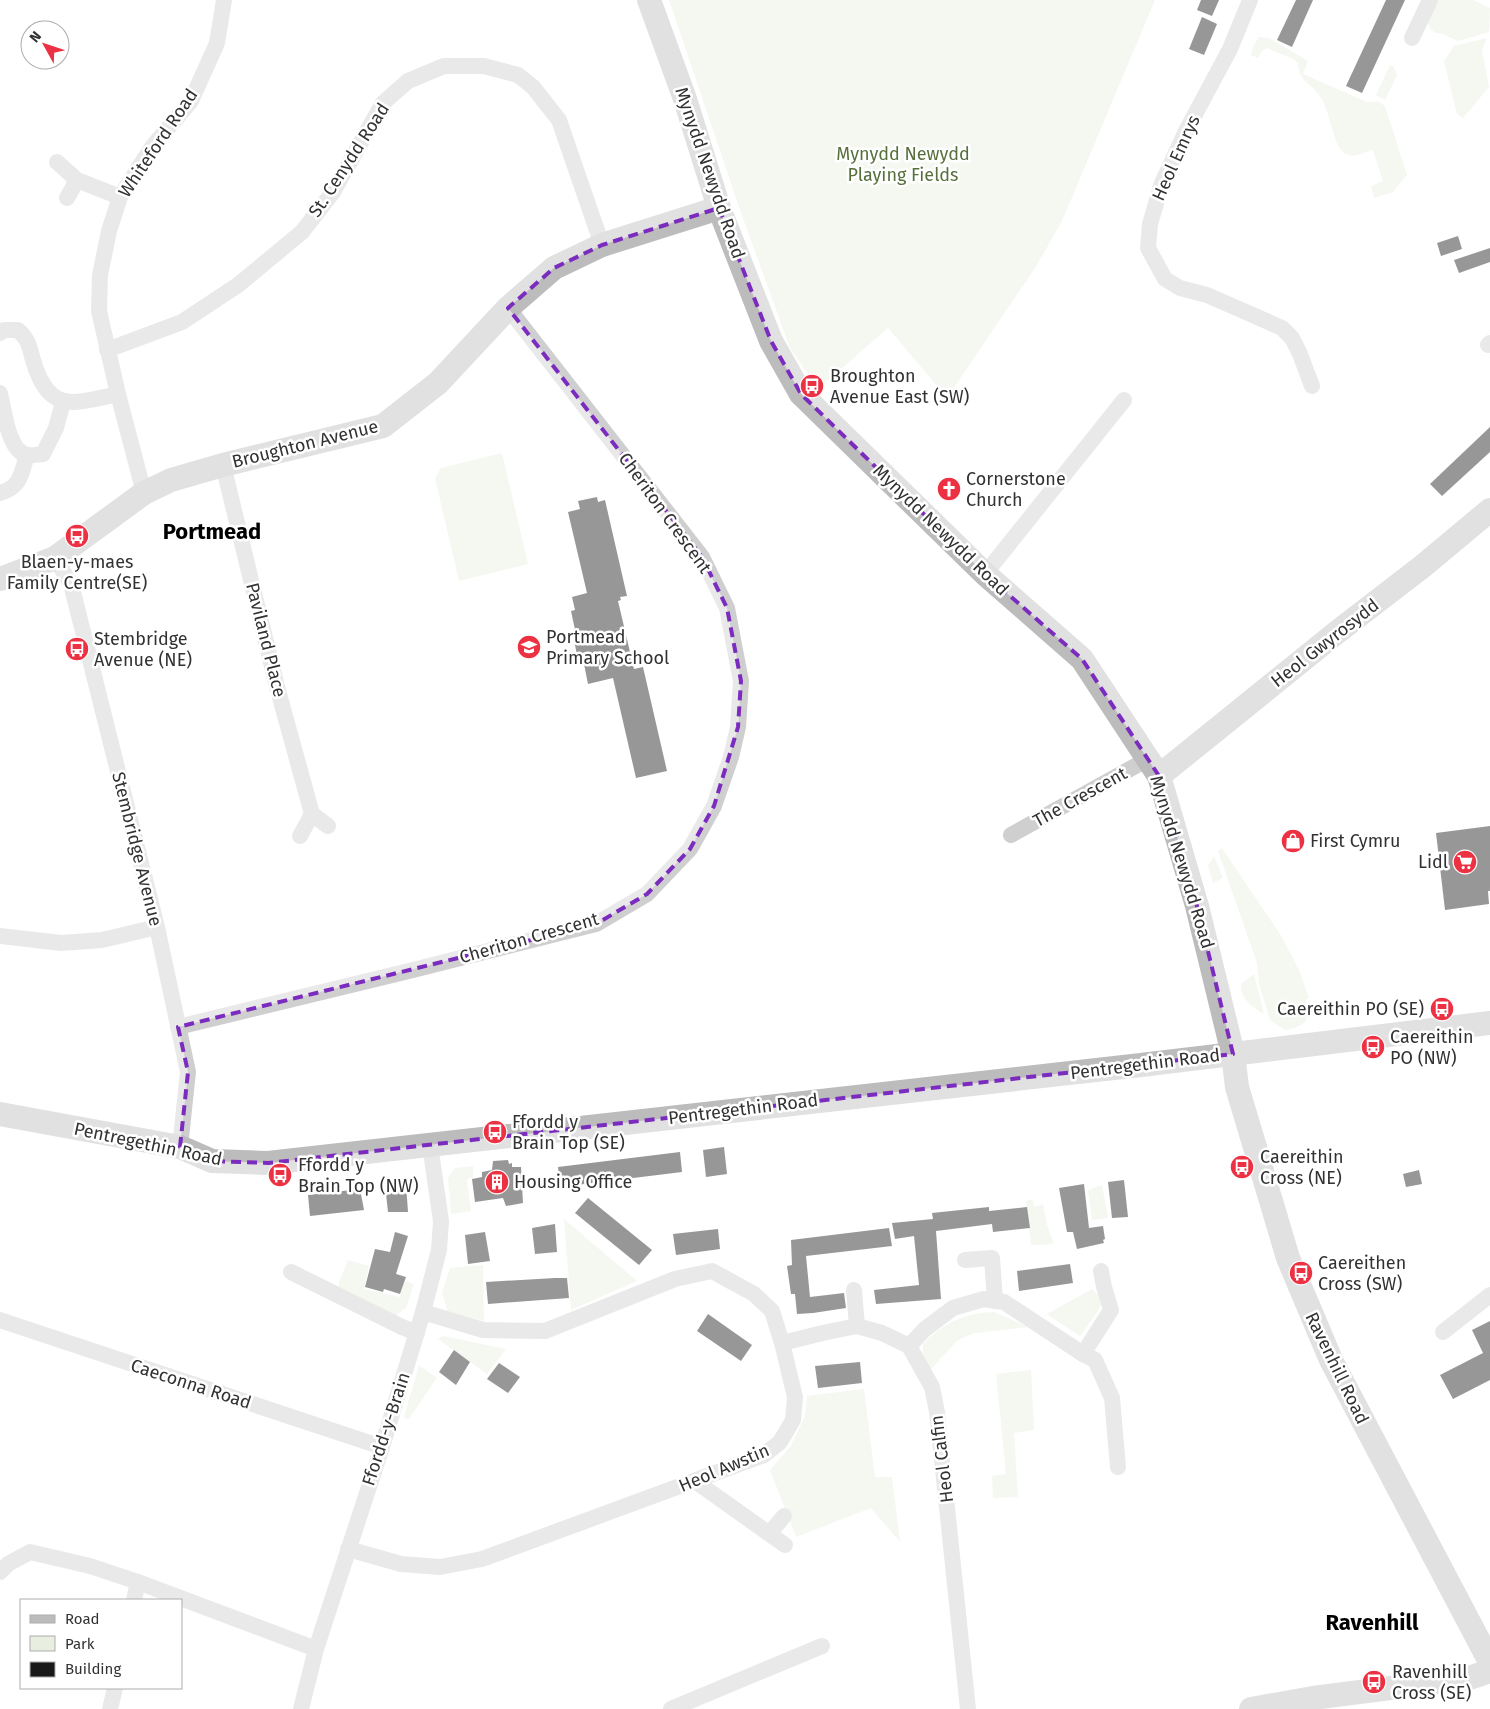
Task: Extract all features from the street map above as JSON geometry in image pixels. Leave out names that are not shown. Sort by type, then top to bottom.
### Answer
[{"type":"street","name":"Whiteford Road","points":[[144,493],[107,350],[99,311],[100,275],[109,231],[120,197],[152,147],[191,101],[217,42],[224,0]]},
{"type":"street","name":"Mynydd Newydd Road","points":[[649,0],[685,99],[719,208],[771,341],[800,394],[985,574],[1082,659],[1153,768],[1197,906],[1233,1054]]},
{"type":"street","name":"Heol Emrys","points":[[1250,0],[1228,51],[1186,131],[1162,183],[1150,224],[1148,248],[1165,279],[1180,288],[1207,295],[1282,328],[1292,338],[1312,386]]},
{"type":"street","points":[[1412,38],[1430,0]]},
{"type":"street","name":"St. Cenydd Road","points":[[107,350],[182,322],[238,286],[302,232],[333,192],[384,103],[408,81],[444,66],[484,66],[518,75],[533,87],[559,120],[602,245]]},
{"type":"street","points":[[57,162],[77,180],[120,197]]},
{"type":"street","points":[[67,198],[77,180]]},
{"type":"street","name":"Broughton Avenue","points":[[0,579],[55,558],[144,493],[171,480],[223,465],[383,426],[438,383],[508,308],[554,268],[602,245],[719,208]]},
{"type":"street","name":"Cheriton Crescent","points":[[178,1027],[596,924],[647,894],[690,849],[714,806],[731,757],[738,727],[741,681],[727,608],[702,558],[508,308]]},
{"type":"street","points":[[0,333],[4,330],[18,330],[27,339],[43,387],[63,402],[78,403],[118,394]]},
{"type":"street","points":[[0,393],[11,440],[18,451],[27,456],[43,454],[56,428],[63,402]]},
{"type":"street","points":[[985,574],[1124,400]]},
{"type":"street","points":[[0,493],[9,490],[18,483],[27,456]]},
{"type":"street","name":"Paviland Place","points":[[223,465],[276,683],[312,814]]},
{"type":"street","name":"Heol Gwyrosydd","points":[[1153,768],[1336,633],[1423,566],[1490,510]]},
{"type":"street","name":"Stembridge Avenue","points":[[55,558],[71,584],[157,927],[188,1072],[180,1147]]},
{"type":"street","name":"The Crescent","points":[[1012,835],[1153,768]]},
{"type":"street","points":[[300,836],[312,814],[328,826]]},
{"type":"street","points":[[0,936],[61,943],[102,940],[157,927]]},
{"type":"street","name":"Pentregethin Road","points":[[0,1114],[180,1147],[212,1161],[268,1163],[1233,1054],[1490,1023]]},
{"type":"street","name":"Ravenhill Road","points":[[1233,1054],[1237,1087],[1276,1222],[1288,1258],[1316,1327],[1355,1408],[1490,1662]]},
{"type":"street","name":"Ffordd-y-Brain","points":[[301,1709],[316,1649],[382,1447],[423,1312],[439,1250],[441,1221],[430,1144]]},
{"type":"street","points":[[965,1260],[992,1258],[995,1301]]},
{"type":"street","name":"Heol Awstin","points":[[348,1548],[401,1564],[440,1567],[482,1559],[764,1455],[780,1442],[793,1420],[796,1397],[772,1311],[754,1294],[712,1271],[676,1279],[545,1331],[483,1330],[423,1312]]},
{"type":"street","points":[[1083,1354],[1111,1310],[1101,1271]]},
{"type":"street","points":[[291,1272],[402,1327],[417,1332]]},
{"type":"street","points":[[854,1290],[857,1326]]},
{"type":"street","points":[[1443,1332],[1490,1295]]},
{"type":"street","points":[[782,1343],[857,1326],[882,1333],[909,1346],[925,1329],[953,1308],[984,1299],[1004,1302],[1095,1360],[1112,1398],[1118,1466]]},
{"type":"street","name":"Caeconna Road","points":[[0,1320],[382,1447]]},
{"type":"street","name":"Heol Calfin","points":[[909,1346],[932,1388],[937,1412],[968,1709]]},
{"type":"street","points":[[695,1481],[785,1545]]},
{"type":"street","points":[[770,1533],[784,1516]]},
{"type":"street","points":[[0,1572],[8,1564],[30,1552],[90,1566],[138,1582],[316,1649]]},
{"type":"street","points":[[134,1599],[138,1582]]},
{"type":"street","points":[[671,1709],[822,1646]]},
{"type":"street","points":[[1251,1709],[1313,1698],[1469,1678],[1490,1671]]},
{"type":"street","points":[[110,1709],[115,1689]]},
{"type":"highlighted area","points":[[719,208],[771,341],[801,394],[985,574],[1082,659],[1159,776],[1197,906],[1233,1054],[268,1163],[212,1161],[180,1147],[188,1072],[178,1027],[596,924],[647,894],[690,849],[714,806],[738,727],[741,681],[727,608],[702,557],[508,308],[554,268],[602,245]]},
{"type":"green space","name":"Mynydd Newydd Playing Fields","points":[[669,0],[1155,0],[1062,221],[1037,265],[947,398],[888,328],[818,389],[790,348],[740,210]]},
{"type":"green space","points":[[1438,0],[1473,0],[1490,8],[1489,32],[1458,41],[1436,33],[1430,29],[1427,18]]},
{"type":"green space","points":[[1259,37],[1269,38],[1308,61],[1303,74],[1367,102],[1379,102],[1385,106],[1407,175],[1393,192],[1374,198],[1371,186],[1383,181],[1373,150],[1358,155],[1350,155],[1343,152],[1337,142],[1324,104],[1318,93],[1300,75],[1298,63],[1267,48],[1262,51],[1258,58],[1251,55],[1253,46]]},
{"type":"green space","points":[[1487,38],[1482,50],[1489,87],[1463,118],[1457,114],[1444,61],[1454,46]]},
{"type":"green space","points":[[1390,65],[1393,66],[1397,75],[1385,100],[1376,95]]},
{"type":"green space","points":[[502,453],[528,564],[459,581],[435,478],[441,468]]},
{"type":"green space","points":[[1222,848],[1282,937],[1299,970],[1309,998],[1306,1000],[1308,1015],[1305,1022],[1292,1029],[1285,1030],[1270,1020],[1259,984],[1257,963],[1218,851]]},
{"type":"green space","points":[[1214,856],[1223,878],[1213,883],[1208,865]]},
{"type":"green space","points":[[1254,974],[1264,1014],[1248,1002],[1242,994],[1241,984]]},
{"type":"green space","points":[[473,1166],[473,1177],[467,1179],[471,1211],[451,1214],[448,1178],[455,1168]]},
{"type":"green space","points":[[1102,1185],[1108,1218],[1092,1220],[1088,1190]]},
{"type":"green space","points":[[1033,1199],[1034,1207],[1043,1204],[1047,1225],[1054,1244],[1031,1245],[1026,1201]]},
{"type":"green space","points":[[564,1219],[637,1281],[571,1310]]},
{"type":"green space","points":[[348,1260],[369,1266],[364,1289],[400,1297],[405,1281],[414,1284],[406,1308],[392,1318],[339,1287],[339,1282]]},
{"type":"green space","points":[[483,1265],[484,1321],[448,1312],[442,1293],[450,1268]]},
{"type":"green space","points":[[1092,1289],[1098,1295],[1101,1304],[1080,1336],[1047,1314]]},
{"type":"green space","points":[[994,1312],[1028,1327],[975,1333],[958,1340],[931,1369],[923,1356],[923,1344],[939,1330],[955,1320],[973,1314]]},
{"type":"green space","points":[[443,1336],[506,1349],[487,1374],[438,1339]]},
{"type":"green space","points":[[419,1365],[437,1378],[408,1420],[404,1417]]},
{"type":"green space","points":[[1031,1370],[1034,1430],[1014,1433],[1018,1497],[993,1498],[992,1476],[1006,1474],[996,1374]]},
{"type":"green space","points":[[864,1389],[875,1477],[892,1477],[900,1542],[871,1508],[796,1537],[770,1470],[791,1446],[805,1416],[807,1396]]},
{"type":"building","points":[[1201,0],[1219,0],[1212,16],[1197,10]]},
{"type":"building","points":[[1296,0],[1313,0],[1292,47],[1277,40]]},
{"type":"building","points":[[1386,0],[1405,0],[1362,93],[1346,86]]},
{"type":"building","points":[[1202,17],[1217,24],[1204,55],[1189,49]]},
{"type":"building","points":[[1458,236],[1462,249],[1441,256],[1437,243]]},
{"type":"building","points":[[1490,248],[1490,262],[1459,273],[1454,260]]},
{"type":"building","points":[[1490,427],[1490,452],[1442,496],[1430,484]]},
{"type":"building","points":[[597,497],[598,502],[605,500],[627,596],[620,597],[621,600],[618,601],[634,669],[643,667],[667,771],[636,778],[613,678],[588,684],[582,654],[577,655],[574,640],[577,639],[571,611],[575,610],[572,597],[587,593],[568,512],[580,509],[578,501]]},
{"type":"building","name":"Lidl","points":[[1490,826],[1489,904],[1445,910],[1436,833]]},
{"type":"building","points":[[724,1147],[727,1174],[706,1177],[703,1150]]},
{"type":"building","points":[[680,1152],[682,1172],[560,1187],[558,1167]]},
{"type":"building","name":"Housing Office","points":[[508,1160],[509,1164],[512,1163],[512,1167],[521,1167],[523,1203],[506,1206],[503,1198],[475,1202],[472,1179],[482,1177],[482,1172],[492,1170],[493,1161]]},
{"type":"building","points":[[1419,1170],[1422,1184],[1406,1187],[1403,1174]]},
{"type":"building","points":[[1124,1180],[1128,1217],[1112,1218],[1108,1182]]},
{"type":"building","points":[[406,1184],[408,1212],[388,1212],[385,1185]]},
{"type":"building","points":[[1084,1184],[1089,1228],[1103,1226],[1105,1239],[1103,1240],[1104,1243],[1077,1249],[1073,1232],[1067,1232],[1059,1188]]},
{"type":"building","points":[[360,1189],[364,1210],[310,1216],[308,1195]]},
{"type":"building","points":[[588,1198],[652,1250],[639,1265],[575,1213]]},
{"type":"building","points":[[989,1207],[989,1211],[1027,1207],[1030,1228],[993,1232],[992,1224],[936,1231],[941,1299],[876,1304],[874,1290],[919,1285],[914,1236],[895,1239],[892,1223],[933,1219],[932,1213]]},
{"type":"building","points":[[555,1224],[557,1252],[535,1254],[532,1228]]},
{"type":"building","points":[[889,1228],[892,1246],[806,1256],[810,1297],[844,1293],[846,1308],[797,1314],[795,1294],[791,1294],[787,1266],[792,1265],[791,1240]]},
{"type":"building","points":[[718,1229],[720,1249],[676,1255],[673,1234]]},
{"type":"building","points":[[395,1232],[408,1236],[396,1274],[406,1277],[400,1294],[384,1289],[383,1292],[365,1287],[375,1249],[390,1252]]},
{"type":"building","points":[[485,1232],[490,1261],[468,1264],[465,1235]]},
{"type":"building","points":[[1070,1264],[1073,1283],[1019,1291],[1017,1271]]},
{"type":"building","points":[[567,1278],[569,1298],[488,1304],[486,1282]]},
{"type":"building","points":[[708,1314],[752,1345],[741,1361],[697,1331]]},
{"type":"building","points":[[1490,1321],[1490,1380],[1453,1399],[1440,1375],[1483,1353],[1472,1330]]},
{"type":"building","points":[[454,1350],[470,1362],[456,1385],[439,1372]]},
{"type":"building","points":[[860,1362],[862,1383],[818,1388],[815,1366]]},
{"type":"building","points":[[499,1363],[520,1377],[508,1393],[487,1379]]},
{"type":"place","name":"Broughton Avenue East (SW)","points":[[812,386]]},
{"type":"place","name":"Cornerstone Church","points":[[949,489]]},
{"type":"place","name":"Blaen-y-maes Family Centre(SE)","points":[[77,536]]},
{"type":"place","name":"Portmead Primary School","points":[[529,647]]},
{"type":"place","name":"Stembridge Avenue (NE)","points":[[77,649]]},
{"type":"place","name":"First Cymru","points":[[1293,841]]},
{"type":"place","name":"Lidl","points":[[1465,862]]},
{"type":"place","name":"Caereithin PO (SE)","points":[[1442,1009]]},
{"type":"place","name":"Caereithin PO (NW)","points":[[1373,1047]]},
{"type":"place","name":"Ffordd y Brain Top (SE)","points":[[495,1132]]},
{"type":"place","name":"Caereithin Cross (NE)","points":[[1242,1167]]},
{"type":"place","name":"Ffordd y Brain Top (NW)","points":[[280,1175]]},
{"type":"place","name":"Housing Office","points":[[497,1182]]},
{"type":"place","name":"Caereithen Cross (SW)","points":[[1301,1273]]},
{"type":"place","name":"Ravenhill Cross (SE)","points":[[1374,1682]]},
{"type":"district","name":"Portmead","points":[[212,531]]},
{"type":"district","name":"Ravenhill","points":[[1372,1622]]}]
